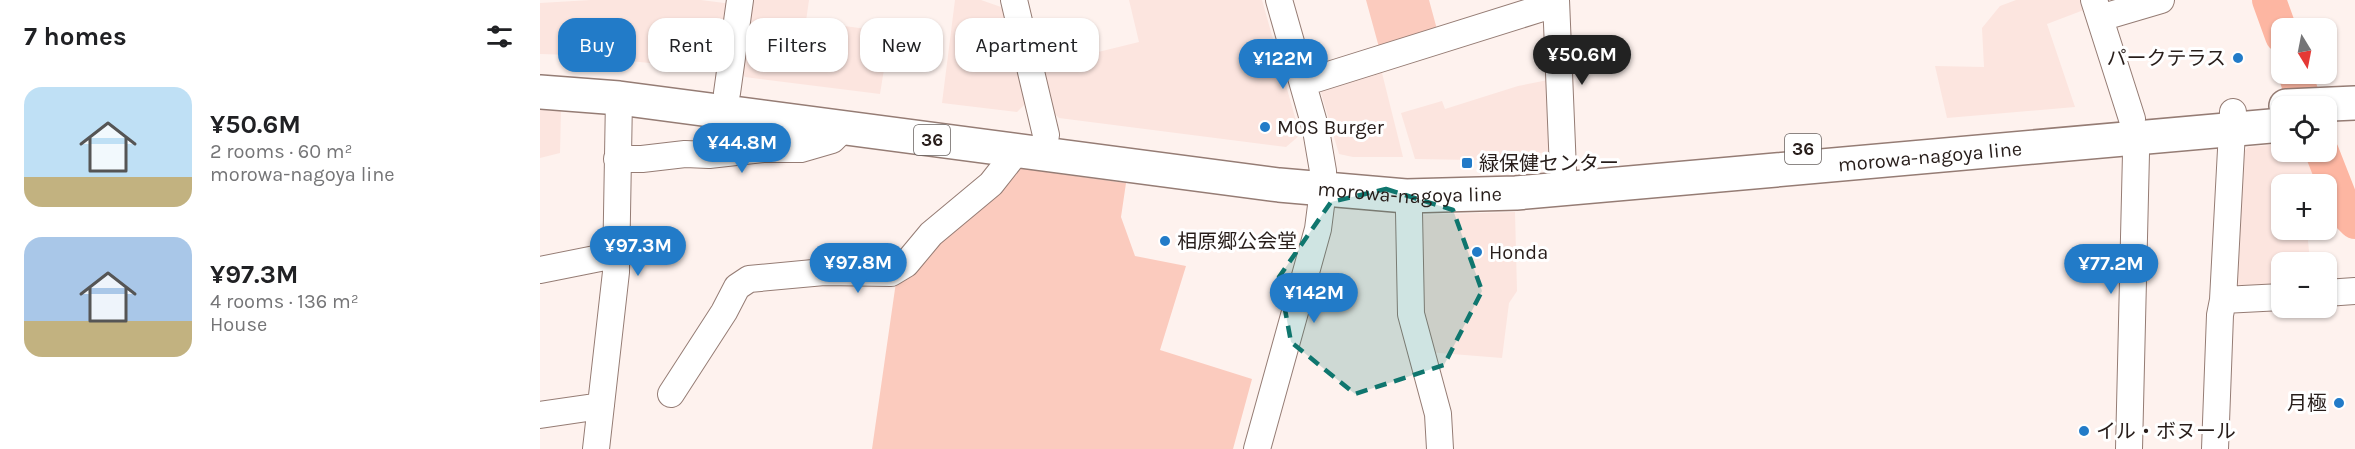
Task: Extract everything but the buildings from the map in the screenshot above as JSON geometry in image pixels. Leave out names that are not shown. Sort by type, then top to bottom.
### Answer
[{"type":"main road","name":"morowa-nagoya line","points":[[540,72],[622,78],[1046,135],[1411,196],[1516,193],[2133,129]]},
{"type":"main road","name":"morowa-nagoya line","points":[[540,92],[619,98],[1017,151],[1323,180],[1414,175],[1509,175],[2133,129],[2233,121],[2271,115]]},
{"type":"main road","name":"morowa-nagoya line","points":[[2337,106],[2355,103]]},
{"type":"main road","name":"morowa-nagoya line","points":[[2337,116],[2355,119]]},
{"type":"street","points":[[727,93],[740,0]]},
{"type":"street","points":[[1014,0],[1046,135]]},
{"type":"street","points":[[1257,449],[1318,229],[1323,180],[1316,130],[1279,0]]},
{"type":"street","points":[[2129,449],[2133,129],[2097,9],[2161,0]]},
{"type":"street","points":[[1303,83],[1556,2],[1563,170]]},
{"type":"street","points":[[596,449],[616,272],[619,98]]},
{"type":"street","points":[[2215,449],[2220,315],[2223,300],[2233,121]]},
{"type":"street","points":[[617,159],[642,159],[685,154],[709,155],[763,149],[801,149],[832,140],[844,128]]},
{"type":"street","points":[[671,394],[724,312],[737,286],[750,279],[824,272],[891,273],[911,269],[931,234],[991,184],[1017,151]]},
{"type":"street","points":[[1411,196],[1409,213],[1411,314],[1438,414],[1440,449]]},
{"type":"street","points":[[540,270],[615,255]]},
{"type":"street","points":[[2337,292],[2355,291]]},
{"type":"street","points":[[2223,300],[2271,298]]},
{"type":"street","points":[[540,415],[601,406]]},
{"type":"highlighted area","points":[[1386,189],[1453,210],[1482,291],[1444,365],[1355,394],[1291,342],[1279,277],[1331,202]]},
{"type":"shaded area","points":[[591,0],[701,0],[732,4],[730,18],[648,18],[648,63],[636,62],[636,18],[558,18],[558,55],[540,54],[540,3]]},
{"type":"shaded area","points":[[747,0],[809,0],[806,18],[746,18],[746,72],[848,72],[848,26],[860,28],[860,72],[884,72],[880,94],[745,77],[739,68]]},
{"type":"shaded area","points":[[955,0],[981,0],[1001,7],[1008,13],[1009,18],[955,18],[955,72],[1021,72],[1028,101],[1017,112],[942,103]]},
{"type":"shaded area","points":[[1129,0],[1262,0],[1300,135],[1286,147],[1059,118],[1051,111],[1042,72],[1099,72],[1099,52],[1139,42]]},
{"type":"shaded area","points":[[1366,0],[1429,0],[1438,33],[1380,51]]},
{"type":"shaded area","points":[[2016,0],[2086,0],[2089,8],[2047,24],[2075,107],[1947,118],[1935,66],[1984,67],[1982,28],[2000,6]]},
{"type":"shaded area","points":[[1381,69],[1403,157],[1353,157],[1339,154],[1321,93],[1326,85]]},
{"type":"shaded area","points":[[1553,79],[1555,143],[1549,152],[1475,160],[1415,159],[1401,113],[1442,101],[1445,109],[1518,86]]},
{"type":"shaded area","points":[[540,110],[561,111],[560,153],[540,158]]},
{"type":"shaded area","points":[[2271,145],[2271,162],[2315,162],[2320,174],[2271,174],[2271,240],[2308,240],[2309,252],[2271,252],[2271,289],[2242,291],[2234,284],[2242,154],[2248,147]]},
{"type":"shaded area","points":[[1010,167],[1126,183],[1121,217],[1135,256],[1186,266],[1160,350],[1252,379],[1233,449],[872,449],[897,275]]},
{"type":"shaded area","points":[[1515,212],[1517,291],[1509,303],[1502,358],[1427,352],[1414,215]]},
{"type":"waterway","points":[[2269,0],[2276,18]]},
{"type":"waterway","points":[[2298,84],[2303,96]]},
{"type":"waterway","points":[[2326,162],[2346,213],[2355,222]]},
{"type":"place","name":"パークテラス","points":[[2238,58]]},
{"type":"place","name":"MOS Burger","points":[[1265,127]]},
{"type":"place","name":"緑保健センター","points":[[1467,163]]},
{"type":"place","name":"相原郷公会堂","points":[[1165,241]]},
{"type":"place","name":"Honda","points":[[1477,252]]},
{"type":"place","name":"月極","points":[[2339,403]]},
{"type":"place","name":"イル・ボヌール","points":[[2084,431]]}]
